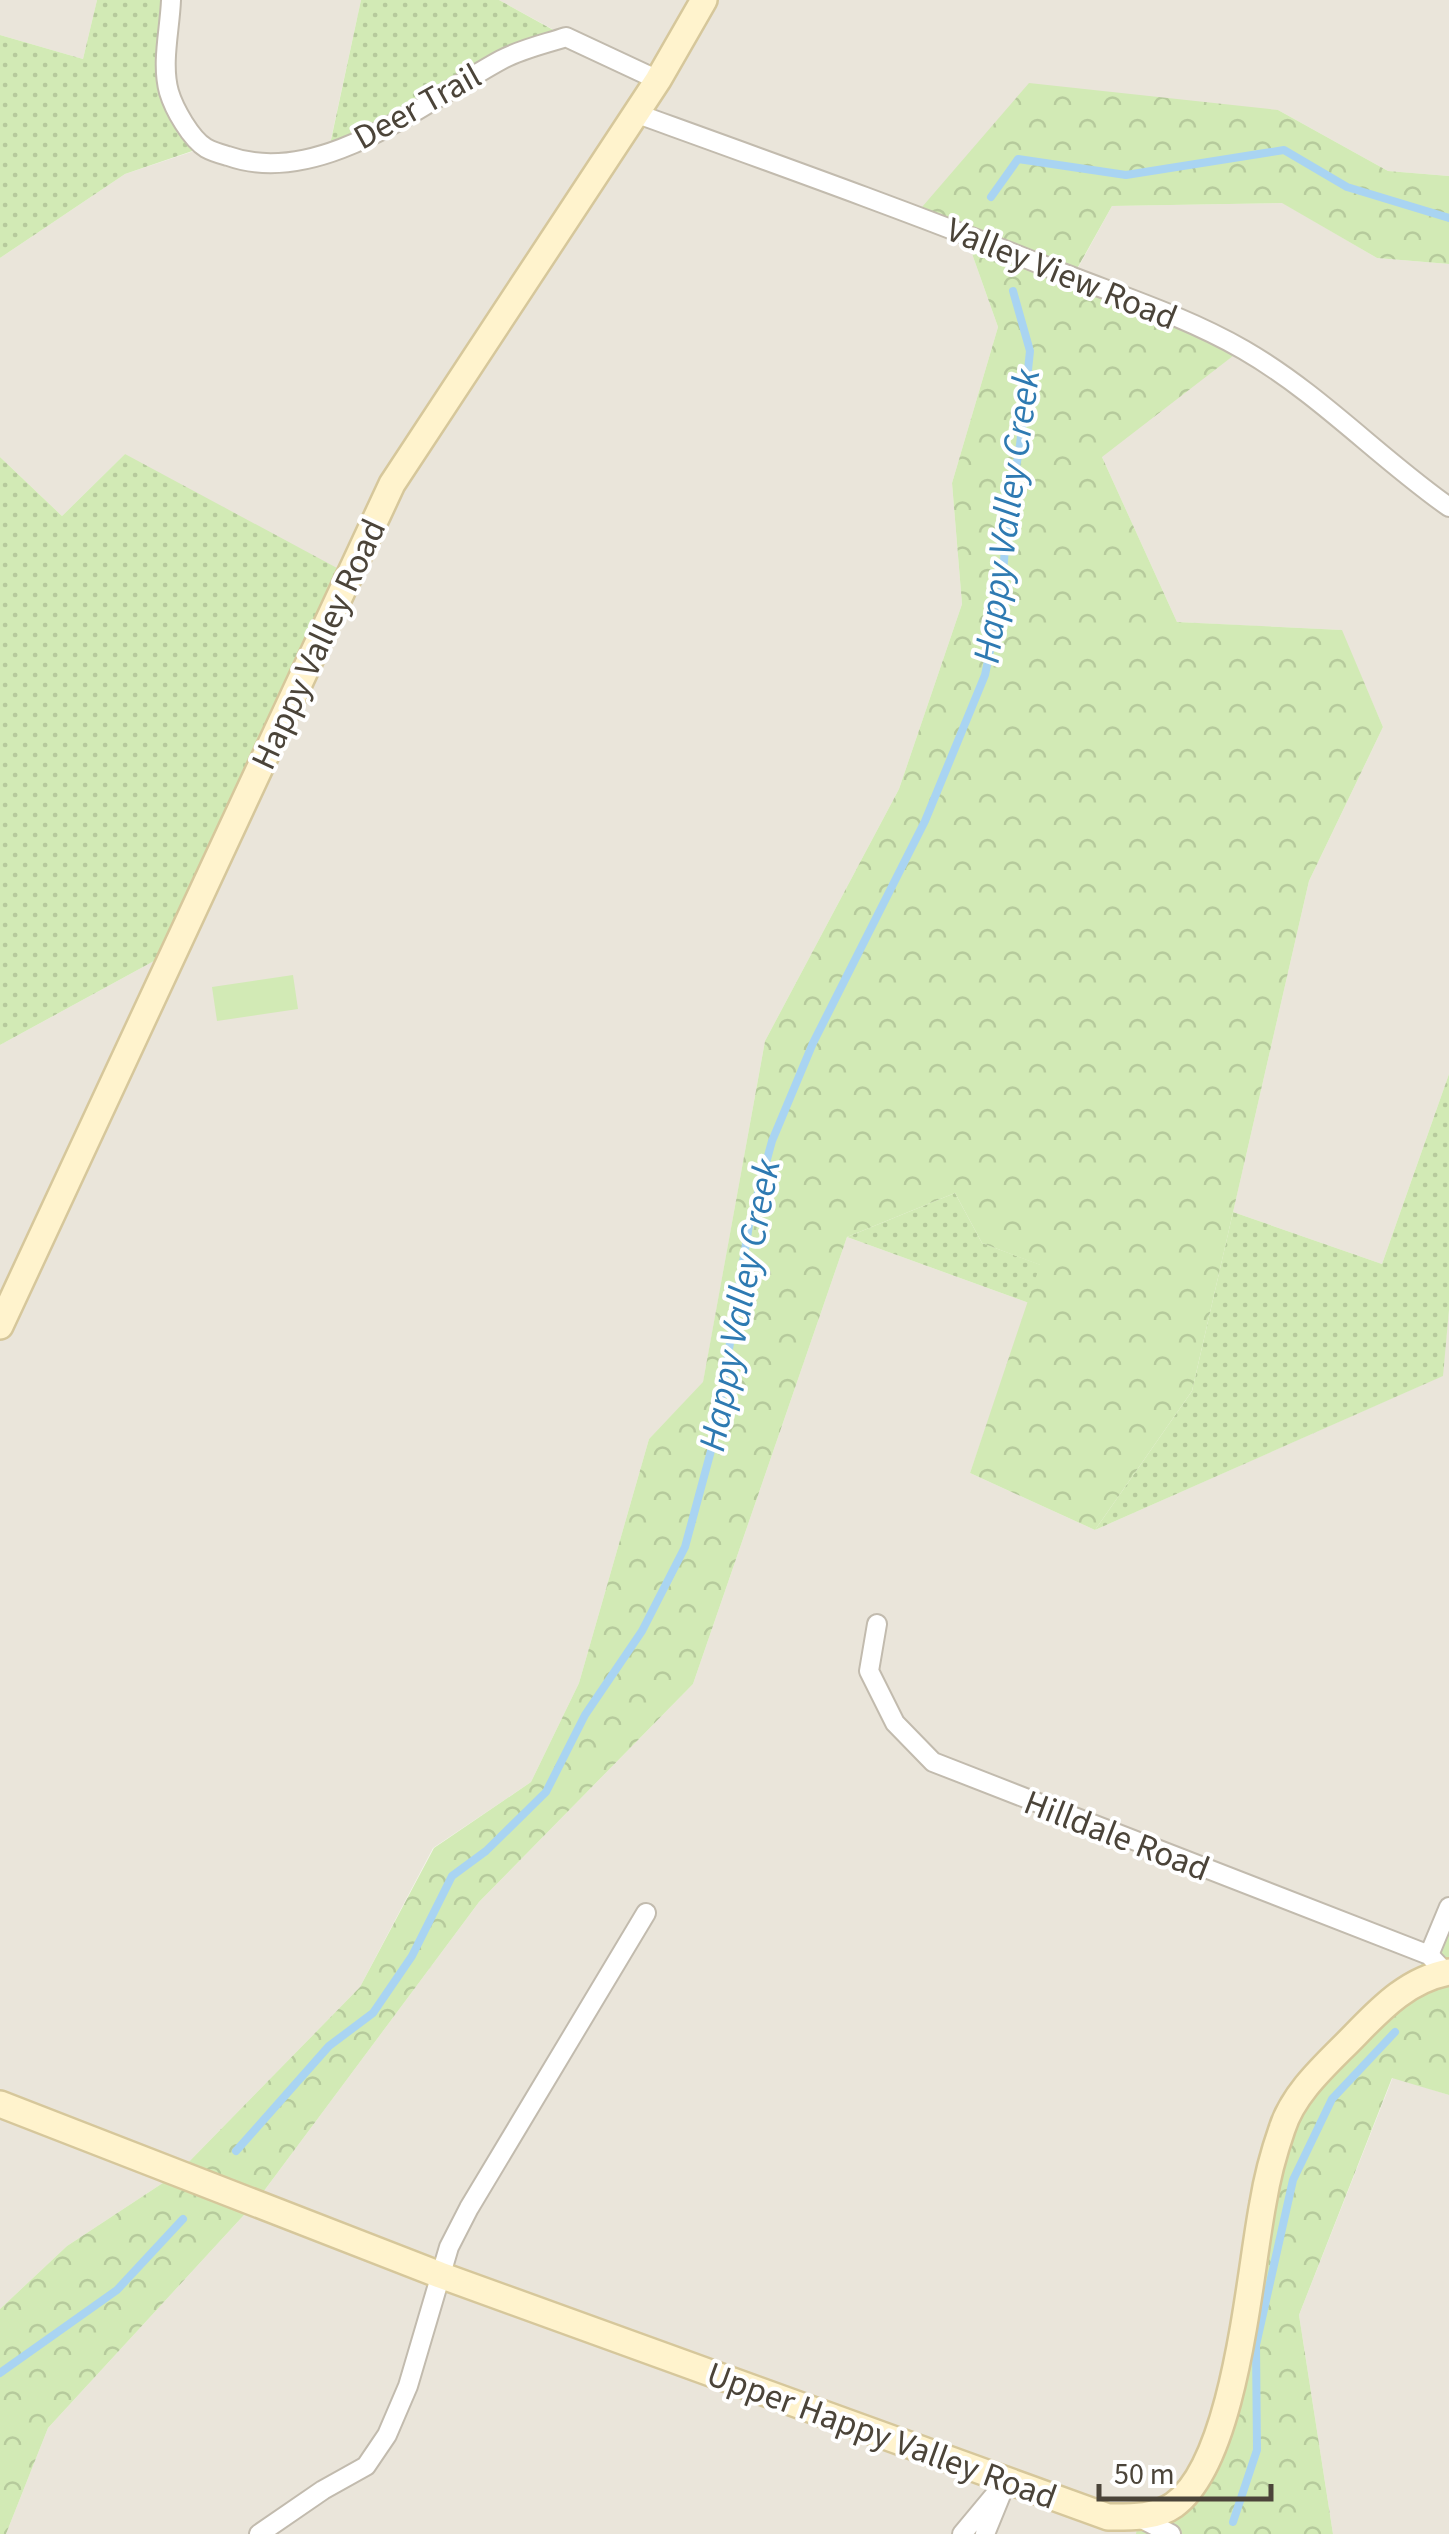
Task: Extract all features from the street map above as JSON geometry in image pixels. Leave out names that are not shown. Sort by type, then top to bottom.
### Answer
[{"type":"street","name":"Deer Trail","points":[[170,0],[166,56],[169,91],[185,124],[204,148],[240,160],[282,162],[328,154],[368,138],[506,57],[566,37],[658,80]]},
{"type":"street","name":"Happy Valley Road","points":[[0,1326],[392,484],[658,80],[704,0]]},
{"type":"street","name":"Valley View Road","points":[[635,113],[916,214],[1184,321],[1242,349],[1311,393],[1414,482],[1449,506]]},
{"type":"street","name":"Hilldale Road","points":[[877,1624],[869,1671],[895,1723],[932,1762],[1441,1966]]},
{"type":"street","points":[[1138,2518],[1174,2505],[1202,2471],[1226,2411],[1263,2200],[1282,2126],[1298,2096],[1385,2005],[1441,1966],[1449,1907]]},
{"type":"street","points":[[259,2534],[366,2466],[387,2436],[408,2386],[440,2275],[469,2208],[646,1913]]},
{"type":"street","name":"Upper Happy Valley Road","points":[[0,2104],[440,2275],[1108,2517],[1138,2518]]},
{"type":"street","points":[[962,2534],[1007,2480]]},
{"type":"street","points":[[984,2534],[1007,2480]]},
{"type":"street","points":[[1138,2518],[1171,2534]]},
{"type":"shaded area","points":[[0,0],[97,0],[83,59],[0,35]]},
{"type":"shaded area","points":[[176,0],[361,0],[328,153],[565,36],[499,0],[1449,0],[1449,176],[1388,171],[1278,110],[965,234],[998,327],[952,483],[962,604],[899,789],[765,1041],[703,1383],[649,1439],[579,1683],[531,1782],[433,1848],[360,1987],[178,2173],[67,2246],[0,2309],[0,1045],[176,949],[125,454],[62,516],[0,457],[0,258],[125,174],[203,148],[169,91]]},
{"type":"shaded area","points":[[1283,203],[1377,258],[1449,264],[1449,1074],[1382,1264],[1233,1212],[1309,881],[1383,727],[1341,630],[1177,622],[1102,457],[1073,277],[1112,206]]},
{"type":"shaded area","points":[[847,1237],[1029,1303],[970,1473],[1095,1530],[1442,1376],[1449,1310],[1449,1907],[1429,1955],[1385,2005],[1202,2471],[1139,2517],[1136,2534],[6,2534],[48,2428],[255,2203],[479,1902],[693,1684]]},
{"type":"shaded area","points":[[1393,2077],[1449,2095],[1449,2534],[1333,2534],[1299,2315]]},
{"type":"green space","points":[[97,0],[176,0],[169,91],[204,147],[125,174],[0,258],[0,35],[83,59]]},
{"type":"green space","points":[[361,0],[499,0],[566,37],[328,154]]},
{"type":"green space","points":[[1029,83],[1278,110],[1388,171],[1449,176],[1449,264],[1377,258],[1282,203],[1112,206],[1073,276],[1242,349],[1102,457],[1177,622],[1342,630],[1383,727],[1309,881],[1192,1391],[1095,1530],[970,1473],[1040,1265],[982,1243],[955,1193],[847,1237],[693,1684],[479,1902],[255,2203],[48,2428],[6,2534],[0,2534],[0,2309],[67,2246],[178,2173],[360,1987],[434,1848],[531,1782],[579,1683],[649,1439],[703,1382],[765,1041],[899,789],[962,604],[952,483],[998,327],[965,234],[916,214]]},
{"type":"green space","points":[[125,454],[350,575],[176,949],[0,1045],[0,457],[62,516]]},
{"type":"green space","points":[[293,975],[298,1009],[217,1021],[212,987]]},
{"type":"green space","points":[[1449,1074],[1449,1310],[1443,1376],[1095,1530],[1192,1391],[1233,1212],[1382,1264]]},
{"type":"green space","points":[[955,1193],[982,1243],[1041,1265],[1029,1303],[847,1237]]},
{"type":"green space","points":[[1449,1907],[1449,2095],[1392,2078],[1299,2315],[1333,2534],[1136,2534],[1138,2517],[1202,2471],[1283,2126],[1429,1955]]},
{"type":"waterway","name":"Happy Valley Creek","points":[[991,197],[1018,159],[1126,175],[1284,150],[1347,187],[1449,218]]},
{"type":"waterway","name":"Happy Valley Creek","points":[[236,2151],[329,2046],[373,2013],[412,1956],[452,1876],[486,1851],[546,1792],[585,1715],[642,1631],[685,1547],[715,1436],[749,1225],[772,1141],[813,1043],[925,821],[985,675],[1001,597],[1030,351],[1013,291]]},
{"type":"waterway","points":[[1233,2522],[1257,2450],[1256,2345],[1293,2180],[1332,2099],[1395,2032]]},
{"type":"waterway","name":"Happy Valley Creek","points":[[0,2373],[117,2290],[183,2219]]}]
